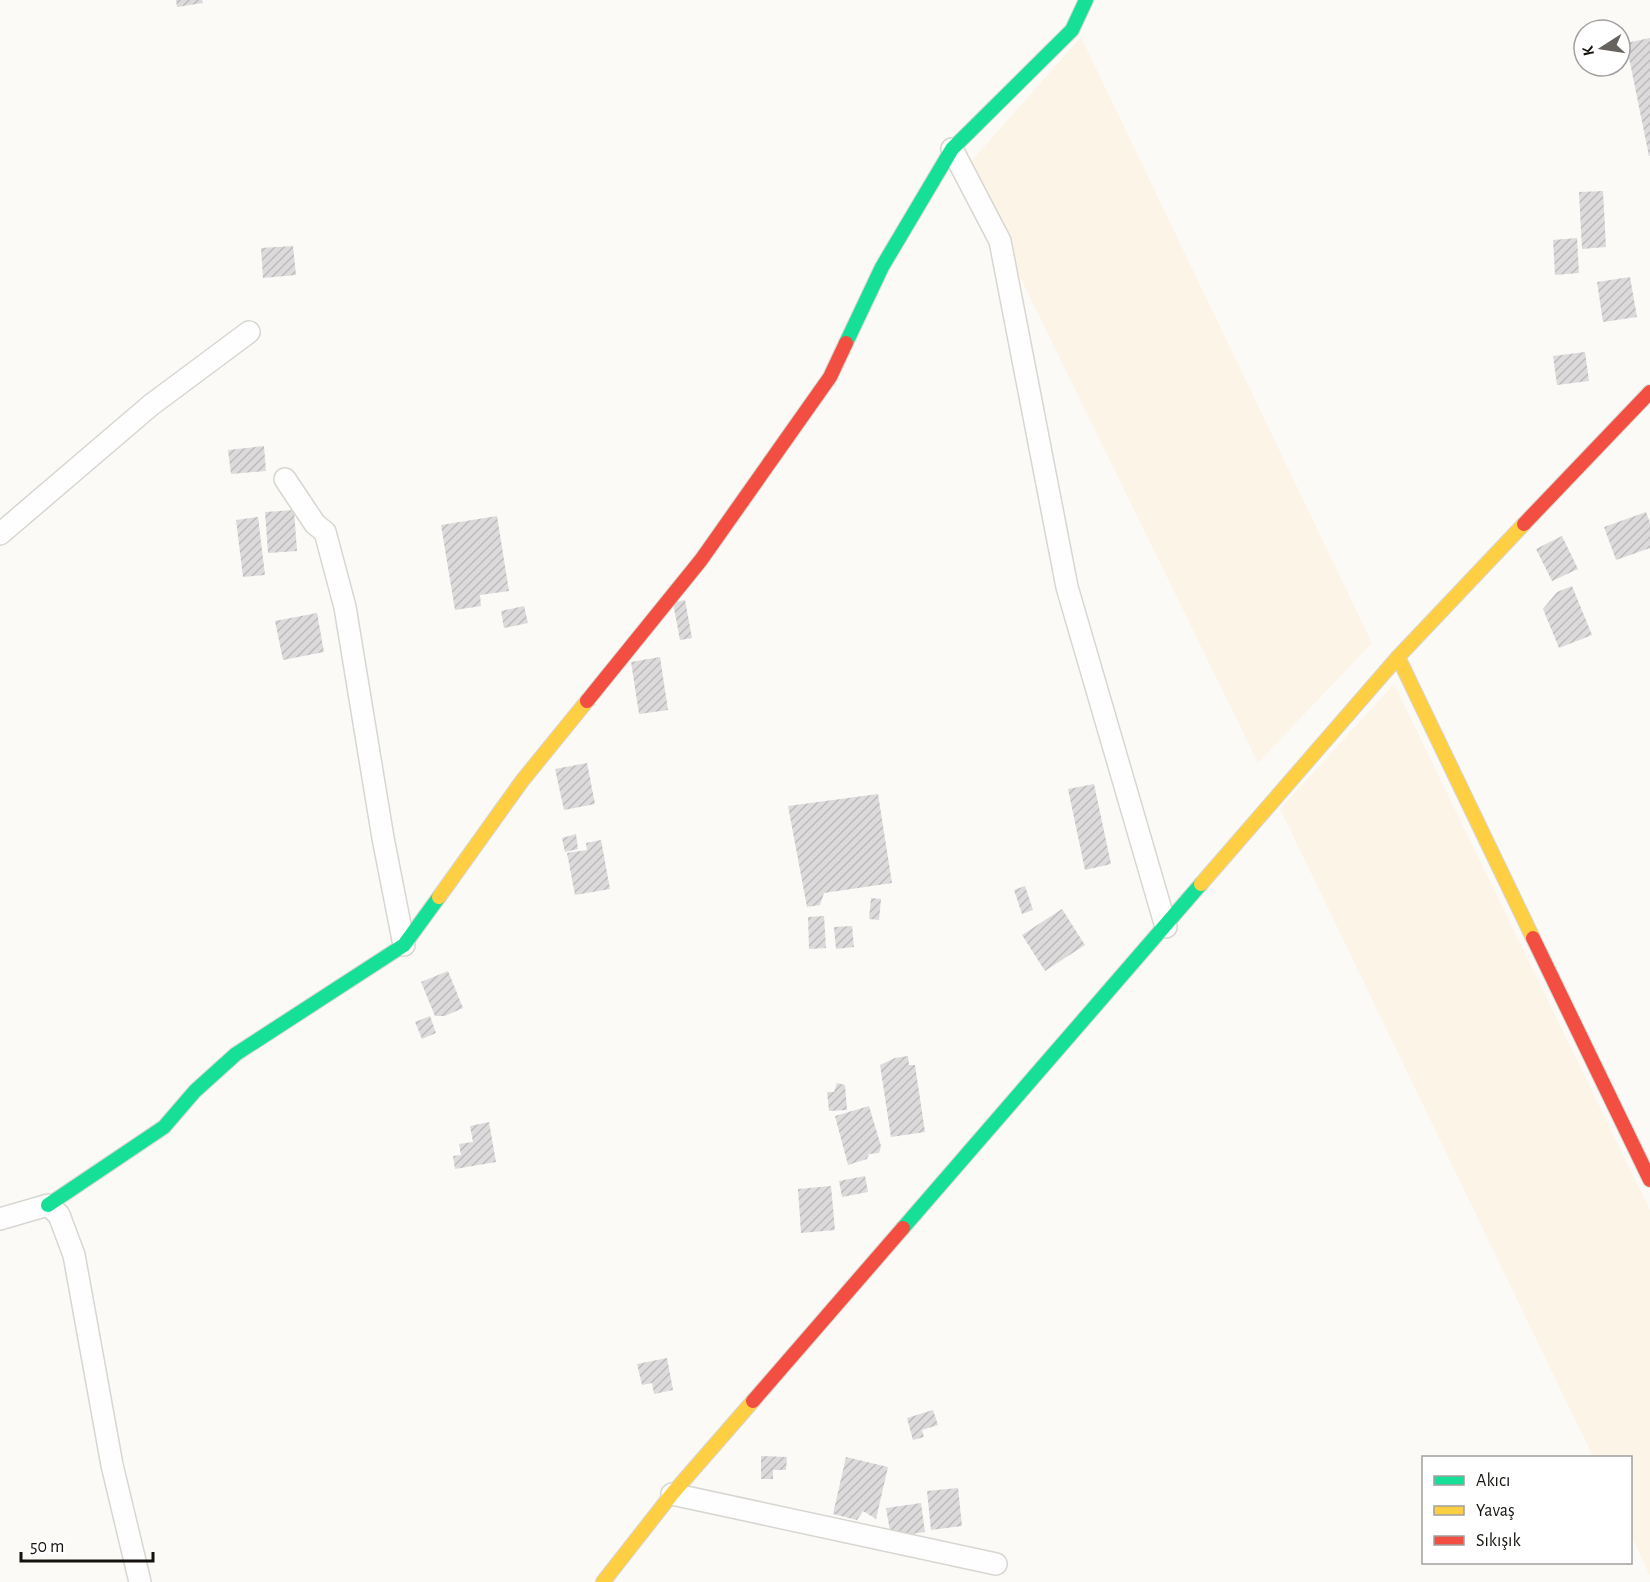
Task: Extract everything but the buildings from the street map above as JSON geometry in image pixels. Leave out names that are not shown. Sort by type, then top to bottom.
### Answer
[{"type":"street","points":[[0,1219],[48,1205],[164,1127],[195,1091],[236,1054],[306,1011],[404,945],[522,781],[701,560],[830,377],[882,267],[952,149],[1072,30],[1086,0]]},
{"type":"street","points":[[952,149],[1000,241],[1067,587],[1166,927]]},
{"type":"street","points":[[0,534],[151,405],[249,332]]},
{"type":"street","points":[[603,1582],[672,1494],[1398,657],[1650,392]]},
{"type":"street","points":[[285,480],[315,524],[325,532],[345,607],[383,838],[404,945]]},
{"type":"street","points":[[1398,657],[1650,1180]]},
{"type":"street","points":[[48,1205],[59,1215],[74,1255],[112,1465],[140,1582]]},
{"type":"street","points":[[672,1494],[996,1564]]},
{"type":"shaded area","points":[[1081,37],[1372,643],[1258,763],[966,167]]},
{"type":"shaded area","points":[[1394,684],[1650,1210],[1650,1576],[1632,1537],[1632,1456],[1593,1456],[1280,809]]},
{"type":"traffic: fast","points":[[846,343],[882,267],[952,149],[1072,30],[1086,0]]},
{"type":"traffic: fast","points":[[903,1228],[1201,884]]},
{"type":"traffic: fast","points":[[48,1205],[164,1127],[195,1091],[236,1054],[404,945],[439,897]]},
{"type":"traffic: slow","points":[[1201,884],[1398,657],[1524,524]]},
{"type":"traffic: slow","points":[[1398,657],[1533,938]]},
{"type":"traffic: slow","points":[[439,897],[522,781],[587,701]]},
{"type":"traffic: slow","points":[[603,1582],[672,1494],[753,1401]]},
{"type":"traffic: jam","points":[[587,701],[701,560],[830,377],[846,343]]},
{"type":"traffic: jam","points":[[1524,524],[1650,392]]},
{"type":"traffic: jam","points":[[1533,938],[1650,1180]]},
{"type":"traffic: jam","points":[[753,1401],[903,1228]]}]
